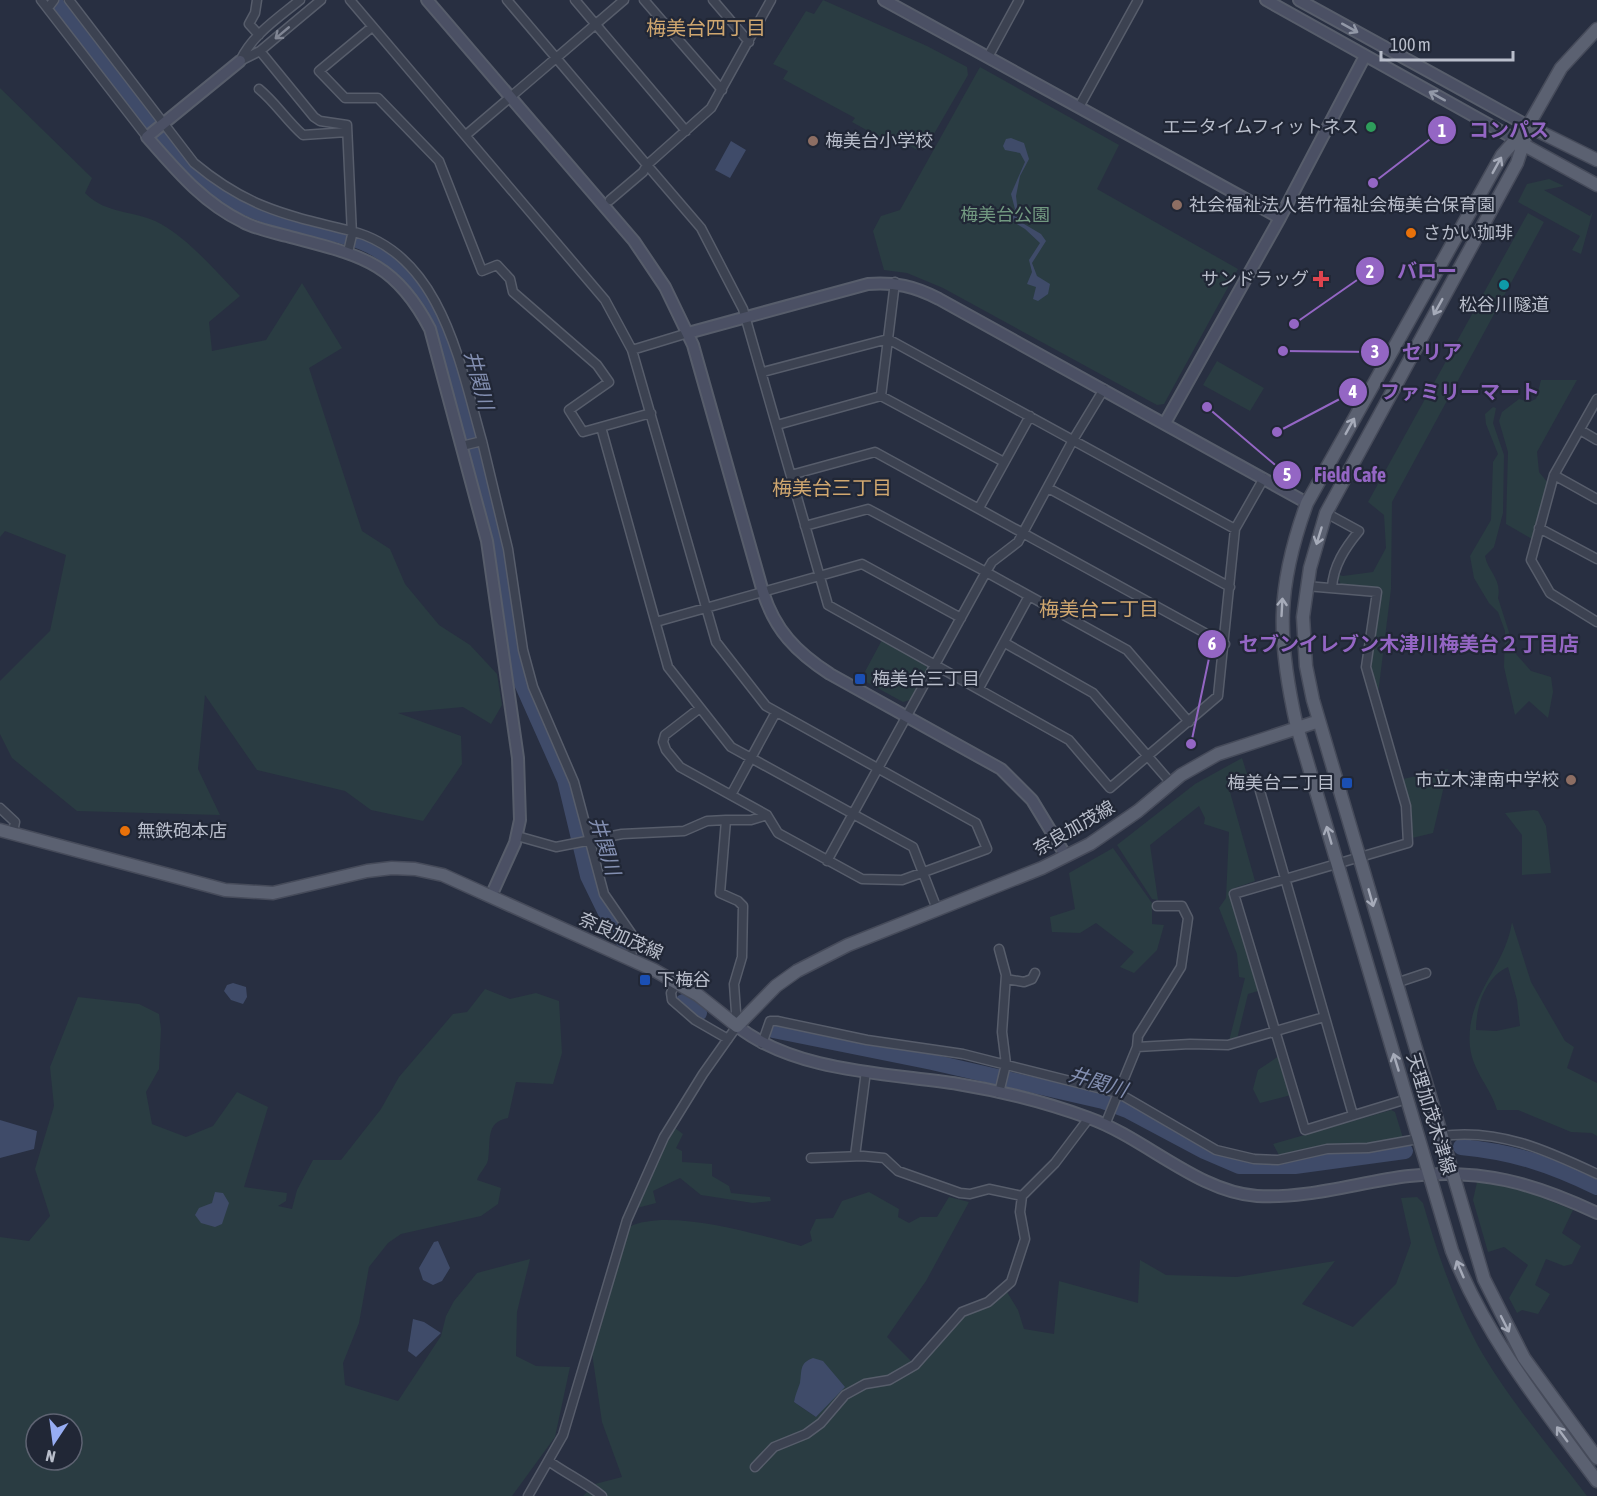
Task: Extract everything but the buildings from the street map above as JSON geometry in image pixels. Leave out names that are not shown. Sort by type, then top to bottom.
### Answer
[{"type":"main road","points":[[1319,721],[1308,683],[1304,650],[1306,586],[1326,513],[1517,163],[1520,142],[1528,126],[1561,68],[1597,28]]},
{"type":"main road","points":[[1528,126],[1597,160]]},
{"type":"main road","points":[[1520,142],[1597,185]]},
{"type":"main road","points":[[1297,727],[1283,654],[1281,609],[1288,560],[1307,503],[1502,155],[1520,142]]},
{"type":"main road","name":"奈良加茂線","points":[[6,831],[225,890],[273,893],[367,871],[392,868],[415,868],[443,875],[676,981],[738,1026],[776,986],[797,971],[848,945],[1042,868],[1114,829],[1171,783],[1218,754],[1319,721]]},
{"type":"main road","name":"天理加茂木津線","points":[[1319,721],[1472,1247],[1504,1322],[1524,1358],[1597,1458]]},
{"type":"main road","name":"天理加茂木津線","points":[[1297,727],[1452,1251],[1488,1327],[1511,1365],[1597,1481]]},
{"type":"street","points":[[41,0],[147,137],[197,192],[224,213],[246,224],[350,240],[393,251],[416,273],[432,295],[457,355],[474,443],[521,796],[517,836],[491,896]]},
{"type":"street","points":[[48,8],[54,0]]},
{"type":"street","points":[[69,0],[194,164],[218,183],[244,199],[350,240],[371,261],[390,273],[421,310],[474,443],[508,549],[532,687],[574,782],[604,894],[633,936],[631,959]]},
{"type":"street","points":[[257,0],[255,13],[249,24],[259,35]]},
{"type":"street","points":[[240,61],[245,50],[259,35],[300,0]]},
{"type":"street","points":[[147,137],[240,61],[260,51],[321,0]]},
{"type":"street","points":[[350,0],[605,300],[632,350],[716,642],[766,706],[976,823],[987,849],[902,880],[862,879],[778,833],[767,815],[680,767],[663,742],[665,735],[700,708]]},
{"type":"street","points":[[427,0],[634,242],[665,287],[688,333],[714,414],[763,592],[779,630],[807,659],[988,761],[1012,779],[1040,812],[1065,856]]},
{"type":"street","points":[[507,0],[701,228],[746,317],[828,605],[1069,740],[1110,788],[1218,696],[1235,529],[1264,478]]},
{"type":"street","points":[[575,0],[686,131]]},
{"type":"street","points":[[466,135],[624,0]]},
{"type":"street","points":[[644,0],[722,90]]},
{"type":"street","points":[[713,0],[749,42]]},
{"type":"street","points":[[610,200],[711,108],[771,0]]},
{"type":"street","points":[[988,57],[1019,0]]},
{"type":"street","points":[[1079,106],[1138,0]]},
{"type":"street","points":[[1266,0],[1520,142]]},
{"type":"street","points":[[1299,0],[1528,126]]},
{"type":"street","points":[[890,2],[1280,218]]},
{"type":"street","points":[[372,27],[319,71],[345,98],[378,98],[439,161],[482,272],[497,265],[510,279],[513,292],[597,365],[609,382],[569,410],[583,432],[651,413]]},
{"type":"street","points":[[260,51],[314,117],[320,121],[346,125],[350,240]]},
{"type":"street","points":[[1165,423],[1280,218],[1365,56]]},
{"type":"street","points":[[259,89],[276,103],[290,123],[303,135],[347,132]]},
{"type":"street","points":[[632,350],[868,284],[895,282],[919,289],[939,299],[1307,503]]},
{"type":"street","points":[[881,396],[895,282]]},
{"type":"street","points":[[763,372],[888,339],[1235,529]]},
{"type":"street","points":[[827,861],[986,572],[997,557],[1015,545],[1104,389]]},
{"type":"street","points":[[777,425],[881,396],[1004,462]]},
{"type":"street","points":[[1597,399],[1554,476],[1530,560],[1550,593],[1597,622]]},
{"type":"street","points":[[979,508],[1030,416]]},
{"type":"street","points":[[601,427],[668,667],[731,747],[913,847],[937,909]]},
{"type":"street","points":[[1580,430],[1597,440]]},
{"type":"street","points":[[791,475],[875,452],[1225,644]]},
{"type":"street","points":[[1554,476],[1597,499]]},
{"type":"street","points":[[1048,488],[1230,587]]},
{"type":"street","points":[[805,526],[868,508],[1127,650],[1189,722]]},
{"type":"street","points":[[1326,513],[1359,531],[1346,547],[1333,574],[1332,588]]},
{"type":"street","points":[[1539,528],[1597,559]]},
{"type":"street","points":[[656,622],[862,564],[961,618]]},
{"type":"street","points":[[1306,586],[1377,592],[1366,667],[1406,806],[1407,843],[1359,855],[1234,894],[1305,1130],[1407,1099]]},
{"type":"street","points":[[979,688],[1029,596]]},
{"type":"street","points":[[1005,643],[1093,693],[1171,783]]},
{"type":"street","points":[[730,795],[776,712]]},
{"type":"street","points":[[1260,791],[1353,1115]]},
{"type":"street","points":[[0,808],[15,822],[6,831]]},
{"type":"street","points":[[517,836],[556,847],[622,834],[684,831],[707,821],[751,820],[767,815]]},
{"type":"street","points":[[528,1496],[550,1462],[574,1403],[606,1285],[627,1220],[664,1137],[738,1026],[734,984],[742,957],[743,906],[738,901],[720,893],[726,820]]},
{"type":"street","points":[[1107,1121],[1137,1047],[1138,1036],[1181,968],[1188,918],[1182,906],[1157,906]]},
{"type":"street","points":[[999,949],[1006,979],[1002,1032],[1006,1064],[1000,1087]]},
{"type":"street","points":[[1006,979],[1024,982],[1032,979],[1035,973]]},
{"type":"street","points":[[1396,983],[1426,973]]},
{"type":"street","points":[[676,981],[671,993],[672,1000],[695,1020],[728,1039]]},
{"type":"street","points":[[1137,1047],[1190,1044],[1228,1045],[1324,1017]]},
{"type":"street","points":[[762,1044],[770,1021],[777,1021],[1006,1064],[1118,1093],[1216,1150],[1254,1159],[1278,1160],[1327,1149],[1368,1149],[1418,1138]]},
{"type":"street","points":[[738,1026],[762,1044],[790,1055],[866,1071],[1000,1087],[1089,1118],[1107,1121],[1214,1185],[1255,1196],[1282,1196],[1430,1176],[1485,1175],[1522,1182],[1552,1192],[1597,1213]]},
{"type":"street","points":[[855,1156],[866,1071]]},
{"type":"street","points":[[755,1467],[774,1447],[806,1434],[821,1423],[845,1395],[865,1384],[889,1380],[915,1365],[962,1312],[988,1302],[1011,1282],[1025,1239],[1020,1212],[1022,1196],[1061,1156],[1089,1118]]},
{"type":"street","points":[[1441,1136],[1479,1135],[1506,1138],[1539,1147],[1597,1174]]},
{"type":"street","points":[[811,1158],[855,1156],[884,1158],[898,1171],[960,1193],[970,1194],[989,1189],[1022,1196]]},
{"type":"street","points":[[550,1462],[575,1479],[587,1484],[602,1496]]},
{"type":"green space","points":[[823,0],[927,46],[967,67],[968,75],[927,146],[920,143],[917,150],[892,136],[888,142],[852,122],[855,118],[783,79],[788,71],[773,64],[806,11],[814,14]]},
{"type":"green space","name":"梅美台公園","points":[[980,67],[1119,145],[1097,189],[1238,269],[1164,404],[1157,405],[943,288],[907,273],[884,270],[873,231],[881,216],[900,210]]},
{"type":"green space","points":[[0,88],[92,178],[85,193],[93,200],[112,209],[142,216],[172,231],[203,257],[240,296],[209,322],[212,351],[266,340],[302,283],[342,348],[309,368],[362,531],[390,549],[405,584],[439,625],[470,645],[497,674],[502,705],[491,724],[463,707],[398,713],[461,736],[462,764],[423,821],[371,810],[345,791],[257,770],[205,695],[198,769],[220,815],[77,811],[12,758],[0,734],[0,681],[50,631],[66,555],[5,531],[0,537]]},
{"type":"green space","points":[[1549,179],[1564,186],[1544,190],[1590,216],[1593,211],[1581,254],[1572,250],[1580,236],[1518,202],[1527,184]]},
{"type":"green space","points":[[1528,213],[1544,222],[1392,502],[1391,589],[1378,694],[1370,665],[1382,589],[1341,585],[1336,574],[1343,576],[1373,572],[1386,548],[1384,515],[1368,502]]},
{"type":"green space","points":[[1217,361],[1264,388],[1250,411],[1203,385]]},
{"type":"green space","points":[[1541,380],[1577,380],[1537,452],[1539,472],[1548,483],[1532,539],[1506,524],[1508,452],[1499,421],[1502,412],[1519,399],[1529,402],[1536,399]]},
{"type":"green space","points":[[1493,407],[1496,408],[1493,423],[1504,455],[1503,513],[1494,547],[1485,556],[1498,586],[1498,598],[1516,654],[1531,671],[1551,677],[1553,692],[1548,718],[1529,701],[1515,715],[1504,667],[1505,631],[1498,612],[1489,603],[1474,578],[1470,556],[1491,520],[1493,462],[1498,454],[1486,424],[1485,414]]},
{"type":"green space","points":[[882,640],[926,663],[927,669],[910,700],[903,702],[861,679]]},
{"type":"green space","points":[[1242,758],[1248,777],[1240,783],[1240,788],[1230,792],[1255,881],[1232,889],[1261,990],[1248,994],[1237,1039],[1229,1041],[1245,978],[1239,977],[1237,954],[1219,908],[1226,898],[1229,832],[1204,824],[1205,818],[1199,806],[1150,845],[1158,900],[1152,899],[1117,845],[1195,784]]},
{"type":"green space","points":[[1448,769],[1433,833],[1412,838],[1411,807],[1403,779]]},
{"type":"green space","points":[[1538,811],[1546,826],[1551,873],[1522,875],[1522,835],[1505,813]]},
{"type":"green space","points":[[1113,848],[1152,903],[1152,924],[1164,925],[1157,950],[1134,973],[1120,967],[1134,952],[1096,923],[1080,933],[1052,932],[1050,917],[1075,909],[1069,873]]},
{"type":"green space","points":[[1512,922],[1531,982],[1565,1041],[1574,1047],[1567,1068],[1597,1083],[1597,1136],[1592,1133],[1571,1132],[1518,1110],[1497,1110],[1478,1072],[1470,1047],[1473,1012],[1508,939]],"holes":[[[1508,967],[1517,1000],[1520,1026],[1496,1031],[1476,1030],[1483,994],[1493,978]]]},
{"type":"green space","points":[[485,989],[510,999],[536,993],[559,1001],[562,1053],[553,1084],[516,1082],[508,1118],[501,1120],[492,1128],[487,1162],[477,1180],[501,1188],[498,1204],[481,1216],[401,1234],[388,1243],[369,1267],[359,1323],[343,1363],[345,1385],[398,1401],[441,1336],[446,1316],[454,1301],[477,1273],[530,1259],[517,1312],[516,1356],[536,1366],[570,1367],[555,1437],[512,1496],[0,1496],[0,1237],[29,1241],[50,1216],[35,1169],[54,1106],[50,1067],[78,997],[139,1004],[159,1014],[161,1029],[159,1069],[146,1092],[152,1124],[186,1137],[213,1126],[237,1092],[268,1107],[244,1187],[287,1193],[286,1201],[278,1206],[292,1209],[297,1190],[313,1160],[341,1160],[381,1109],[399,1077],[453,1014],[467,1012]]},
{"type":"green space","points":[[1279,1056],[1291,1095],[1260,1103],[1253,1089],[1258,1070]]},
{"type":"green space","points":[[1391,1110],[1395,1112],[1403,1138],[1360,1146],[1336,1144],[1280,1157],[1273,1144]]},
{"type":"green space","points":[[675,1128],[683,1134],[676,1148],[682,1151],[682,1162],[712,1164],[712,1176],[729,1186],[731,1193],[770,1197],[771,1201],[753,1203],[701,1195],[680,1178],[653,1191],[656,1203],[637,1208],[652,1170]]},
{"type":"green space","points":[[1477,1182],[1520,1189],[1573,1210],[1562,1233],[1581,1246],[1572,1264],[1564,1266],[1546,1259],[1535,1285],[1550,1294],[1538,1314],[1522,1310],[1517,1313],[1509,1298],[1528,1265],[1504,1247],[1488,1252],[1473,1200]]},
{"type":"green space","points":[[869,1192],[899,1209],[898,1217],[909,1223],[920,1217],[937,1217],[949,1197],[969,1202],[926,1281],[887,1337],[918,1368],[962,1315],[990,1307],[1007,1292],[1018,1310],[1024,1329],[1054,1334],[1059,1281],[1138,1303],[1140,1260],[1166,1275],[1237,1277],[1335,1261],[1302,1304],[1353,1327],[1396,1284],[1411,1243],[1401,1198],[1417,1197],[1423,1203],[1446,1275],[1477,1344],[1515,1403],[1587,1496],[583,1496],[595,1484],[622,1477],[602,1422],[592,1353],[629,1227],[666,1220],[689,1221],[738,1230],[801,1246],[812,1241],[810,1232],[816,1219],[833,1218],[842,1201]],"holes":[[[800,1384],[833,1398],[816,1417],[794,1402]]]},
{"type":"water","points":[[1011,138],[1024,143],[1029,159],[1020,176],[1016,196],[1019,221],[1041,234],[1046,241],[1032,263],[1037,276],[1050,284],[1048,294],[1038,301],[1033,299],[1036,287],[1027,284],[1032,272],[1029,260],[1040,243],[1025,229],[1009,219],[1015,209],[1011,194],[1025,162],[1020,153],[1005,150],[1003,146],[1006,139]]},
{"type":"water","points":[[731,141],[746,150],[730,178],[715,170]]},
{"type":"water","points":[[233,983],[246,987],[247,997],[243,1004],[231,1000],[224,991],[227,985]]},
{"type":"water","points":[[0,1120],[37,1131],[34,1149],[0,1158]]},
{"type":"water","points":[[215,1192],[223,1193],[229,1203],[222,1224],[215,1227],[201,1223],[195,1215],[199,1208],[212,1203]]},
{"type":"water","points":[[438,1241],[450,1268],[442,1281],[433,1285],[423,1280],[419,1268],[434,1242]]},
{"type":"water","points":[[413,1319],[424,1322],[441,1333],[416,1357],[408,1351]]},
{"type":"water","points":[[813,1358],[823,1361],[845,1387],[816,1417],[794,1402],[803,1365]]},
{"type":"waterway","name":"井関川","points":[[53,0],[167,141],[213,187],[241,205],[268,216],[305,228],[358,240],[378,250],[406,272],[435,310],[441,320],[487,489],[520,679],[565,780],[588,876],[608,917],[626,944]]},
{"type":"waterway","name":"井関川","points":[[683,1002],[699,1013]]},
{"type":"waterway","name":"井関川","points":[[773,1030],[932,1062],[1103,1101],[1127,1110],[1204,1151],[1239,1166],[1295,1166],[1405,1151]]},
{"type":"waterway","name":"井関川","points":[[1461,1147],[1498,1152],[1531,1160],[1597,1187]]},
{"type":"place","name":"エニタイムフィットネス","points":[[1371,127]]},
{"type":"place","name":"梅美台小学校","points":[[813,141]]},
{"type":"place","name":"コンパス","points":[[1373,183]]},
{"type":"place","name":"社会福祉法人若竹福祉会梅美台保育園","points":[[1177,205]]},
{"type":"place","name":"さかい珈琲","points":[[1411,233]]},
{"type":"place","name":"サンドラッグ","points":[[1321,279]]},
{"type":"place","name":"松谷川隧道","points":[[1504,285]]},
{"type":"place","name":"バロー","points":[[1294,324]]},
{"type":"place","name":"セリア","points":[[1283,351]]},
{"type":"place","name":"Field Cafe","points":[[1207,407]]},
{"type":"place","name":"ファミリーマート","points":[[1277,432]]},
{"type":"place","name":"梅美台三丁目","points":[[860,679]]},
{"type":"place","name":"セブンイレブン木津川梅美台２丁目店","points":[[1191,744]]},
{"type":"place","name":"市立木津南中学校","points":[[1571,780]]},
{"type":"place","name":"梅美台二丁目","points":[[1347,783]]},
{"type":"place","name":"無鉄砲本店","points":[[125,831]]},
{"type":"place","name":"下梅谷","points":[[645,980]]},
{"type":"district","name":"梅美台四丁目","points":[[706,28]]},
{"type":"district","name":"梅美台三丁目","points":[[832,488]]},
{"type":"district","name":"梅美台二丁目","points":[[1099,609]]}]
